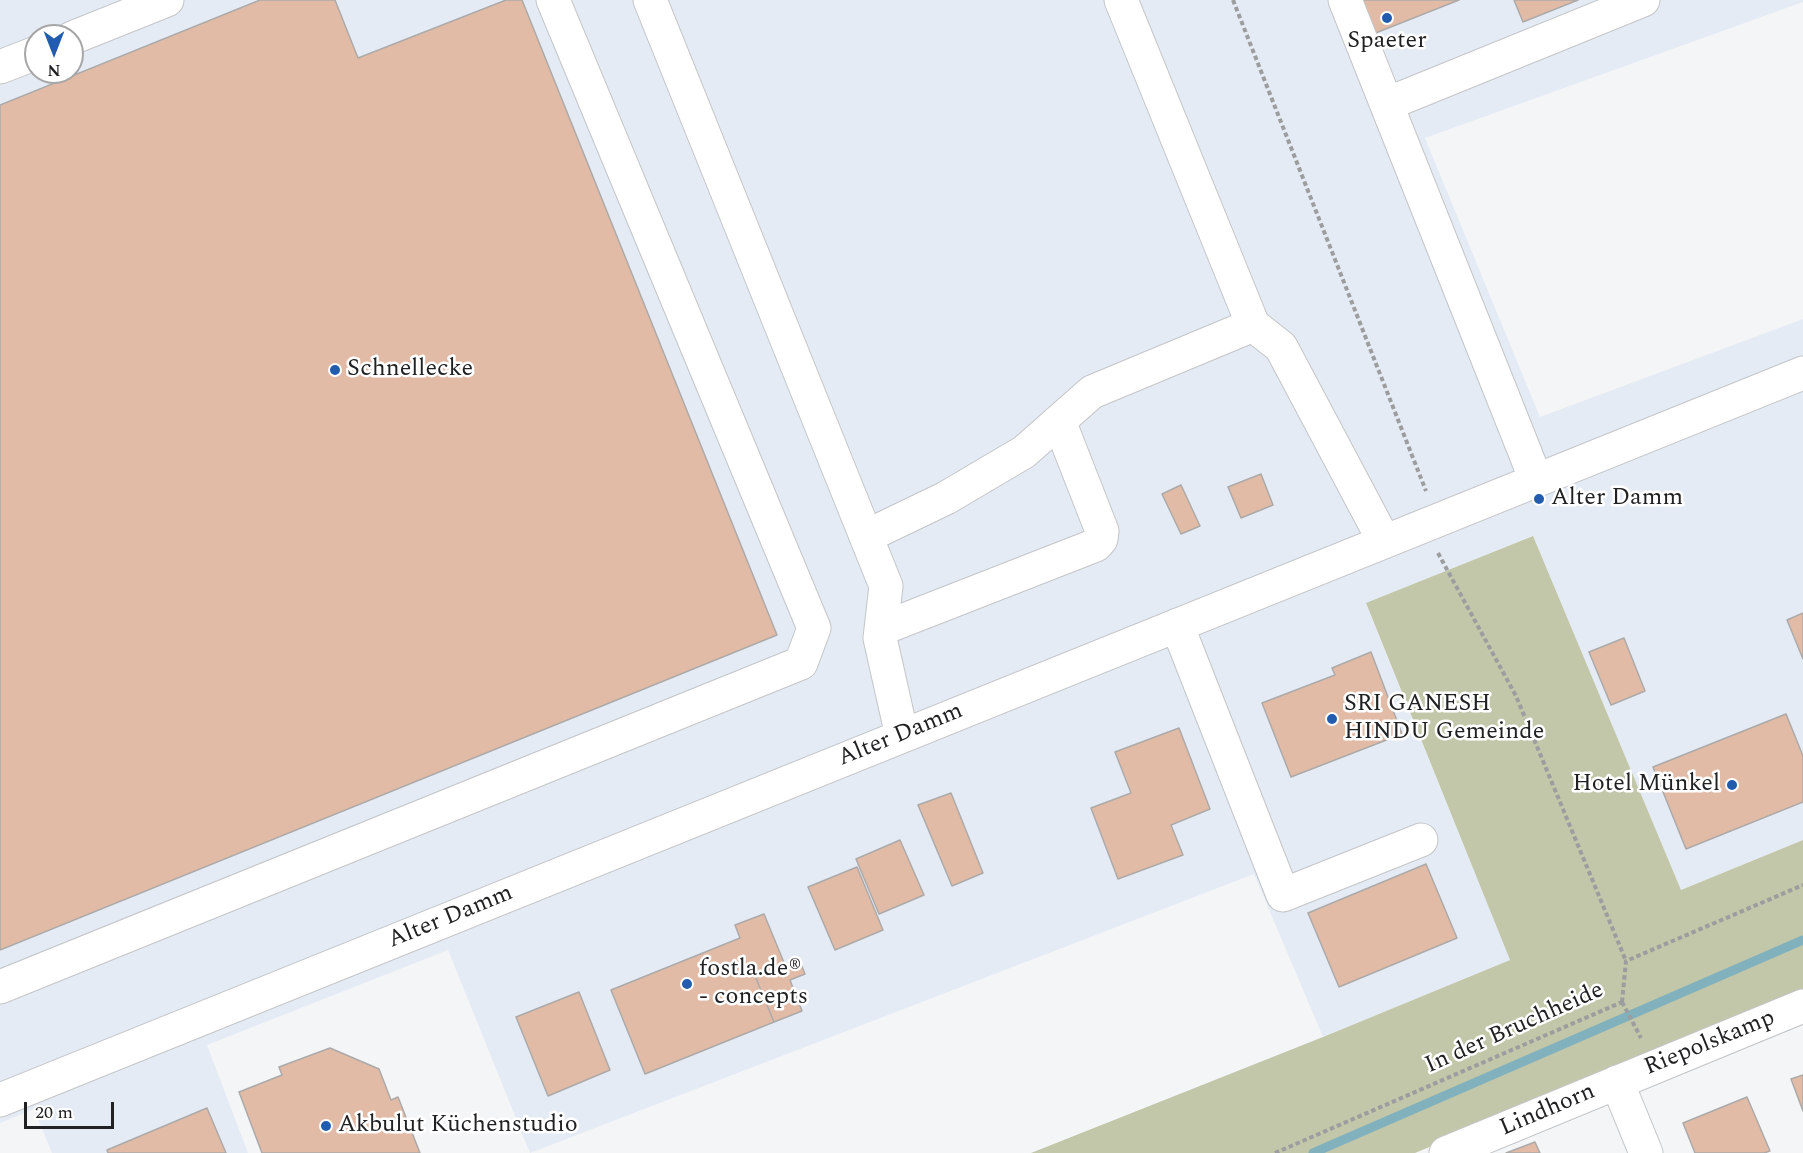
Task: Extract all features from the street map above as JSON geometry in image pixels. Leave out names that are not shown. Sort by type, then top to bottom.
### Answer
[{"type":"street","points":[[84,33],[167,0]]},
{"type":"street","points":[[0,987],[801,663],[814,628],[553,0]]},
{"type":"street","points":[[650,0],[886,586],[880,638],[902,736]]},
{"type":"street","points":[[1121,0],[1253,325],[1281,347],[1384,541]]},
{"type":"street","points":[[1345,0],[1536,480]]},
{"type":"street","points":[[1387,104],[1643,0]]},
{"type":"street","points":[[0,67],[24,58]]},
{"type":"street","points":[[867,536],[946,498],[1024,452],[1092,392],[1253,325]]},
{"type":"street","name":"Alter Damm","points":[[0,1100],[1803,372]]},
{"type":"street","points":[[881,629],[1096,545],[1101,539],[1102,531],[1059,421]]},
{"type":"street","points":[[1177,625],[1283,895],[1421,840]]},
{"type":"street","name":"Riepolskamp","points":[[1617,1082],[1803,1006]]},
{"type":"street","points":[[1617,1082],[1646,1153]]},
{"type":"street","name":"Lindhorn","points":[[1446,1153],[1617,1082]]},
{"type":"path","points":[[1233,0],[1382,375],[1443,564],[1516,696],[1626,961]]},
{"type":"path","name":"In der Bruchheide","points":[[1275,1153],[1622,1002],[1626,961],[1803,885]]},
{"type":"path","points":[[1622,1002],[1639,1032]]},
{"type":"shaded area","points":[[0,0],[1803,0],[1803,2],[1425,138],[1540,417],[1803,319],[1803,840],[1681,890],[1532,536],[1366,604],[1510,960],[1323,1037],[1254,874],[530,1153],[448,950],[207,1045],[248,1153],[52,1153],[34,1109],[0,1123]]},
{"type":"green space","points":[[1533,536],[1681,890],[1803,840],[1803,991],[1415,1153],[1031,1153],[1510,960],[1366,603]]},
{"type":"building","name":"Schnellecke","points":[[260,0],[335,0],[358,58],[506,0],[522,0],[777,635],[0,950],[0,105],[52,84],[84,84],[84,71]]},
{"type":"building","name":"Spaeter","points":[[1353,0],[1459,0],[1368,36]]},
{"type":"building","points":[[1514,0],[1578,0],[1523,22]]},
{"type":"building","points":[[1261,474],[1273,505],[1241,518],[1228,487]]},
{"type":"building","points":[[1181,485],[1200,526],[1181,534],[1162,494]]},
{"type":"building","points":[[1803,613],[1803,659],[1787,620]]},
{"type":"building","points":[[1624,638],[1645,691],[1611,705],[1589,652]]},
{"type":"building","name":"SRI GANESH HINDU Gemeinde","points":[[1371,652],[1402,734],[1291,777],[1262,703],[1335,675],[1332,668]]},
{"type":"building","name":"Hotel Münkel","points":[[1786,714],[1803,756],[1803,802],[1686,849],[1653,767]]},
{"type":"building","points":[[1179,728],[1210,809],[1171,825],[1183,855],[1118,879],[1091,808],[1131,793],[1115,752]]},
{"type":"building","points":[[951,793],[983,873],[952,886],[918,805]]},
{"type":"building","points":[[900,840],[924,895],[879,914],[856,859]]},
{"type":"building","points":[[1426,864],[1457,938],[1339,987],[1308,913]]},
{"type":"building","points":[[857,867],[883,930],[835,950],[808,887]]},
{"type":"building","points":[[764,914],[785,965],[755,976],[774,1022],[645,1074],[611,990],[740,938],[735,925]]},
{"type":"building","points":[[799,959],[805,974],[790,980],[802,1011],[774,1022],[755,976]]},
{"type":"building","points":[[579,992],[610,1070],[548,1096],[516,1017]]},
{"type":"building","points":[[330,1048],[379,1069],[391,1100],[398,1097],[420,1153],[262,1153],[239,1092],[282,1075],[279,1067]]},
{"type":"building","points":[[1803,1075],[1803,1111],[1791,1079]]},
{"type":"building","points":[[1747,1097],[1770,1151],[1764,1153],[1695,1153],[1683,1123]]},
{"type":"building","points":[[207,1108],[226,1153],[108,1153],[107,1150]]},
{"type":"building","points":[[1535,1142],[1540,1153],[1506,1153]]},
{"type":"waterway","points":[[1313,1153],[1803,940]]},
{"type":"place","name":"Spaeter","points":[[1387,18]]},
{"type":"place","name":"Schnellecke","points":[[335,370]]},
{"type":"place","name":"Alter Damm","points":[[1539,499]]},
{"type":"place","name":"SRI GANESH HINDU Gemeinde","points":[[1332,719]]},
{"type":"place","name":"Hotel Münkel","points":[[1732,785]]},
{"type":"place","name":"fostla.de® - concepts","points":[[687,984]]},
{"type":"place","name":"Akbulut Küchenstudio","points":[[326,1126]]}]
